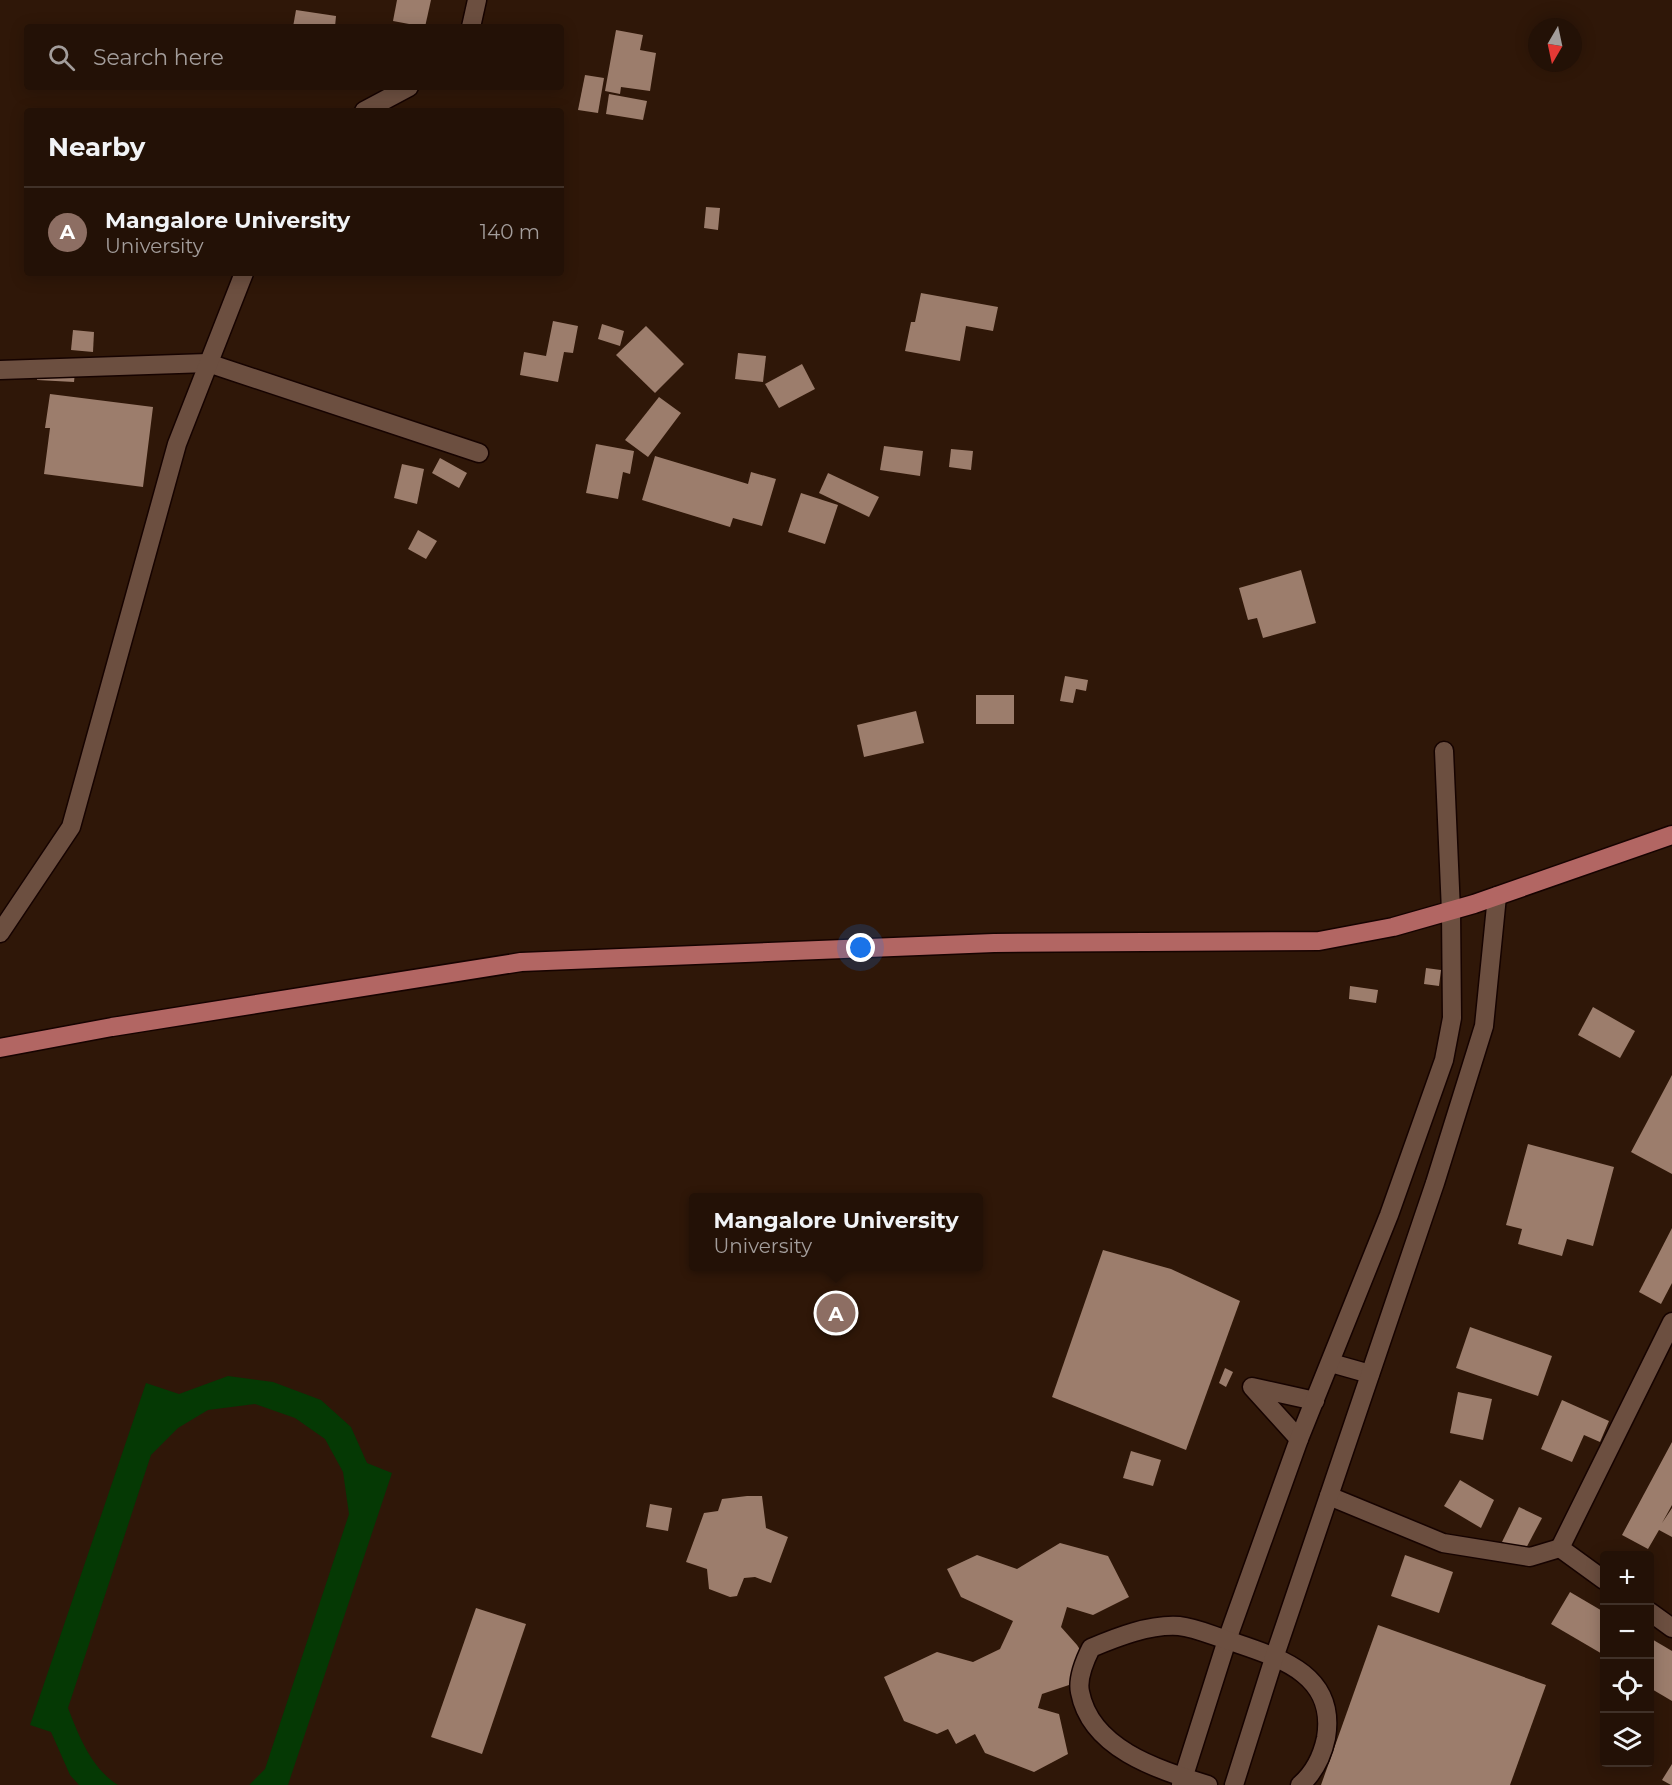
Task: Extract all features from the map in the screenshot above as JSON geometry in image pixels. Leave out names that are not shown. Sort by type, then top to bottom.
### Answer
[{"type":"main road","points":[[0,1048],[124,1025],[521,962],[994,943],[1319,941],[1393,927],[1451,911],[1672,835]]},
{"type":"street","points":[[472,24],[477,0]]},
{"type":"street","points":[[370,108],[403,90]]},
{"type":"street","points":[[0,933],[71,827],[177,444],[243,276]]},
{"type":"street","points":[[0,370],[208,363],[479,453]]},
{"type":"street","points":[[1182,1781],[1227,1640],[1299,1439],[1389,1215],[1444,1060],[1452,1018],[1451,911],[1444,751]]},
{"type":"street","points":[[1234,1785],[1484,1026],[1497,896]]},
{"type":"street","points":[[1329,1496],[1443,1543],[1530,1557],[1560,1548],[1672,1322]]},
{"type":"street","points":[[1331,1363],[1370,1374]]},
{"type":"street","points":[[1299,1439],[1252,1387],[1315,1401]]},
{"type":"street","points":[[1560,1548],[1600,1576]]},
{"type":"street","points":[[1654,1615],[1672,1628]]},
{"type":"street","points":[[1208,1785],[1182,1781],[1141,1761],[1104,1736],[1088,1713],[1079,1691],[1083,1666],[1090,1648],[1115,1638],[1176,1626],[1192,1628],[1275,1655],[1311,1679],[1320,1691],[1328,1722],[1322,1757],[1300,1785]]},
{"type":"green space","points":[[228,1376],[273,1382],[321,1400],[351,1427],[367,1463],[392,1473],[288,1785],[249,1785],[265,1769],[349,1514],[343,1472],[325,1439],[295,1418],[255,1404],[208,1410],[178,1428],[151,1455],[68,1708],[93,1761],[118,1785],[79,1785],[70,1775],[51,1732],[30,1725],[146,1383],[179,1394]]},
{"type":"building","points":[[397,0],[431,0],[426,24],[393,21]]},
{"type":"building","points":[[296,10],[336,16],[335,24],[294,24]]},
{"type":"building","points":[[616,30],[643,35],[640,50],[656,53],[650,91],[621,87],[620,94],[605,91]]},
{"type":"building","points":[[585,75],[604,78],[598,113],[578,110]]},
{"type":"building","points":[[609,94],[647,101],[643,120],[606,114]]},
{"type":"building","points":[[706,207],[720,208],[718,230],[704,228]]},
{"type":"building","points":[[921,293],[998,307],[993,331],[966,326],[960,361],[905,351],[911,322],[915,322]]},
{"type":"building","points":[[553,321],[578,326],[573,353],[564,352],[558,382],[520,375],[524,352],[546,356]]},
{"type":"building","points":[[602,324],[624,331],[620,346],[598,339]]},
{"type":"building","points":[[646,326],[684,364],[655,393],[616,355]]},
{"type":"building","points":[[73,330],[94,332],[93,352],[71,350]]},
{"type":"building","points":[[738,353],[766,356],[763,382],[735,379]]},
{"type":"building","points":[[802,364],[815,389],[779,408],[765,384]]},
{"type":"building","points":[[37,370],[75,372],[74,382],[37,380]]},
{"type":"building","points":[[50,394],[153,407],[143,487],[44,474],[50,428],[45,428]]},
{"type":"building","points":[[659,397],[681,413],[648,457],[625,440]]},
{"type":"building","points":[[596,444],[634,451],[630,474],[623,472],[618,499],[586,493]]},
{"type":"building","points":[[884,446],[923,451],[920,476],[880,470]]},
{"type":"building","points":[[951,449],[973,451],[971,470],[949,467]]},
{"type":"building","points":[[655,456],[748,484],[751,472],[776,479],[762,526],[733,518],[730,527],[642,500]]},
{"type":"building","points":[[440,458],[467,473],[459,488],[432,473]]},
{"type":"building","points":[[402,464],[424,469],[417,504],[394,498]]},
{"type":"building","points":[[828,473],[879,497],[869,517],[819,493]]},
{"type":"building","points":[[801,493],[838,505],[825,544],[788,532]]},
{"type":"building","points":[[418,530],[437,541],[426,559],[408,549]]},
{"type":"building","points":[[1301,570],[1316,623],[1263,638],[1257,618],[1248,620],[1239,588]]},
{"type":"building","points":[[1065,676],[1088,680],[1086,691],[1076,689],[1073,703],[1060,701]]},
{"type":"building","points":[[976,695],[1014,695],[1014,724],[976,724]]},
{"type":"building","points":[[916,711],[924,743],[864,757],[857,725]]},
{"type":"building","points":[[1426,968],[1441,970],[1439,986],[1424,984]]},
{"type":"building","points":[[1350,986],[1378,990],[1376,1003],[1349,999]]},
{"type":"building","points":[[1593,1007],[1635,1031],[1620,1058],[1578,1035]]},
{"type":"building","points":[[1672,1075],[1672,1174],[1631,1152]]},
{"type":"building","points":[[1528,1144],[1614,1167],[1593,1246],[1567,1239],[1562,1256],[1518,1244],[1522,1229],[1506,1225]]},
{"type":"building","points":[[1672,1228],[1672,1283],[1661,1304],[1639,1292]]},
{"type":"building","points":[[1103,1250],[1171,1269],[1240,1301],[1186,1450],[1052,1397]]},
{"type":"building","points":[[1470,1327],[1552,1356],[1538,1396],[1456,1368]]},
{"type":"building","points":[[1225,1368],[1233,1372],[1226,1387],[1219,1383]]},
{"type":"building","points":[[1458,1392],[1492,1399],[1483,1440],[1450,1433]]},
{"type":"building","points":[[1562,1400],[1609,1421],[1600,1442],[1584,1435],[1572,1462],[1541,1449]]},
{"type":"building","points":[[1672,1442],[1672,1505],[1662,1523],[1672,1508],[1672,1537],[1659,1530],[1648,1549],[1622,1535]]},
{"type":"building","points":[[1131,1451],[1161,1460],[1153,1486],[1123,1478]]},
{"type":"building","points":[[1460,1480],[1494,1500],[1481,1528],[1444,1506]]},
{"type":"building","points":[[762,1496],[766,1528],[788,1537],[771,1583],[755,1577],[744,1578],[737,1596],[730,1597],[709,1589],[707,1569],[686,1562],[704,1513],[718,1511],[722,1499]]},
{"type":"building","points":[[650,1504],[672,1508],[668,1531],[646,1527]]},
{"type":"building","points":[[1519,1507],[1542,1518],[1524,1552],[1502,1542]]},
{"type":"building","points":[[1060,1543],[1108,1556],[1129,1597],[1093,1615],[1067,1607],[1061,1627],[1086,1659],[1069,1685],[1042,1694],[1038,1708],[1059,1714],[1068,1754],[1034,1772],[985,1753],[975,1734],[956,1744],[948,1729],[937,1734],[904,1721],[884,1677],[937,1652],[973,1662],[1000,1649],[1013,1621],[961,1597],[947,1569],[977,1555],[1017,1569]]},
{"type":"building","points":[[1405,1555],[1453,1572],[1439,1613],[1391,1596]]},
{"type":"building","points":[[1570,1592],[1600,1610],[1600,1653],[1551,1624]]},
{"type":"building","points":[[476,1608],[526,1624],[482,1754],[431,1737]]},
{"type":"building","points":[[1378,1625],[1546,1685],[1510,1785],[1321,1785]]},
{"type":"building","points":[[1654,1640],[1672,1651],[1672,1701],[1654,1690]]},
{"type":"building","points":[[1672,1764],[1672,1785],[1671,1785],[1662,1780]]},
{"type":"place","name":"Mangalore University","points":[[836,1313]]}]
